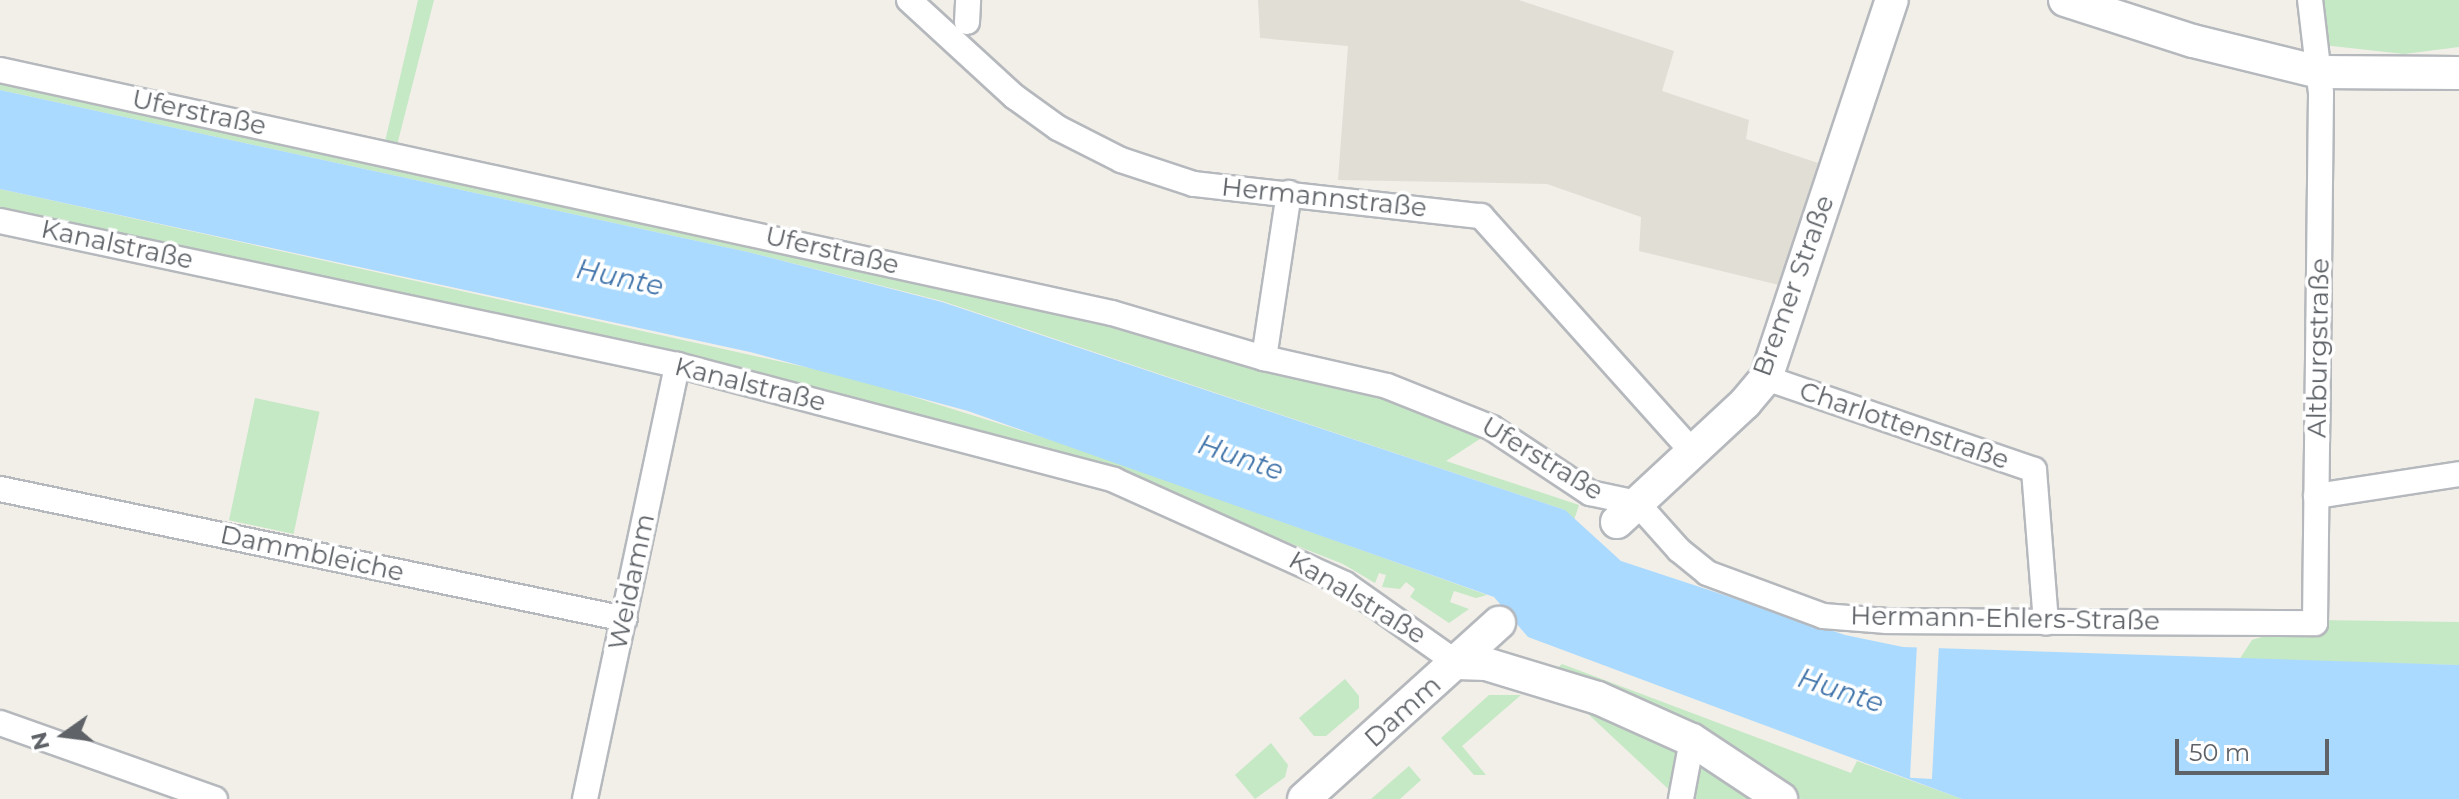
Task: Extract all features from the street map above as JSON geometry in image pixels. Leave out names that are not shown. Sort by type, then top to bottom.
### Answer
[{"type":"street","name":"Hermannstraße","points":[[909,0],[1015,97],[1096,147],[1194,184],[1481,216],[1693,452]]},
{"type":"street","name":"Bremer Straße","points":[[1627,513],[1766,378],[1892,0]]},
{"type":"street","points":[[2065,0],[2193,41],[2319,72],[2459,73]]},
{"type":"street","name":"Altburgstraße","points":[[2310,0],[2319,72],[2315,623]]},
{"type":"street","name":"Uferstraße","points":[[0,70],[1112,313],[1264,358],[1387,386],[1440,403],[1513,439],[1590,493],[1627,513]]},
{"type":"street","points":[[1264,358],[1289,193]]},
{"type":"street","name":"Kanalstraße","points":[[0,221],[677,365],[1114,480],[1345,584],[1457,663]]},
{"type":"street","name":"Weidamm","points":[[585,799],[677,365]]},
{"type":"street","name":"Charlottenstraße","points":[[1766,378],[2034,470],[2046,623]]},
{"type":"street","points":[[2316,496],[2459,474]]},
{"type":"street","name":"Dammbleiche","points":[[0,489],[625,619]]},
{"type":"street","name":"Hermann-Ehlers-Straße","points":[[1627,513],[1707,573],[1770,600],[1839,617],[2046,623],[2315,623]]},
{"type":"street","name":"Damm","points":[[1304,799],[1499,623]]},
{"type":"street","points":[[1457,663],[1474,662],[1551,681],[1692,740],[1781,799]]},
{"type":"street","points":[[0,723],[215,799]]},
{"type":"street","points":[[1681,799],[1692,740]]},
{"type":"shaded area","points":[[1258,0],[1519,0],[1674,51],[1662,91],[1749,120],[1746,139],[1818,163],[1779,285],[1639,251],[1641,217],[1547,184],[1338,180],[1348,46],[1260,38]]},
{"type":"green space","points":[[418,0],[434,0],[396,149],[384,146]]},
{"type":"green space","points":[[2316,0],[2459,0],[2459,47],[2404,54],[2323,45]]},
{"type":"green space","points":[[0,75],[1109,321],[1450,414],[1489,433],[1446,461],[1579,505],[1574,520],[1568,519],[1565,510],[942,301],[748,252],[0,90]]},
{"type":"green space","points":[[0,189],[850,377],[1074,447],[1487,595],[1476,598],[1454,591],[1450,602],[1469,609],[1449,623],[1410,597],[1415,589],[1406,582],[1400,589],[1382,587],[1386,575],[1379,573],[1375,583],[1343,564],[1047,447],[681,357],[0,210]]},
{"type":"green space","points":[[255,398],[320,412],[294,534],[229,520]]},
{"type":"green space","points":[[2316,620],[2459,622],[2459,665],[2239,660],[2252,640]]},
{"type":"green space","points":[[1562,664],[1851,773],[1857,761],[1962,799],[1801,799],[1722,747],[1552,673]]},
{"type":"green space","points":[[1345,679],[1359,696],[1359,708],[1326,736],[1314,736],[1299,718]]},
{"type":"green space","points":[[1489,695],[1521,695],[1462,746],[1486,775],[1474,775],[1441,738]]},
{"type":"green space","points":[[1593,707],[1660,737],[1756,799],[1679,799],[1587,713]]},
{"type":"green space","points":[[1271,743],[1288,765],[1285,777],[1255,799],[1235,775]]},
{"type":"green space","points":[[1409,766],[1421,780],[1400,799],[1371,799]]},
{"type":"water","name":"Hunte","points":[[0,90],[748,252],[942,302],[1565,510],[1621,561],[1845,635],[1903,647],[2459,665],[2459,799],[1962,799],[1528,637],[1494,597],[968,411],[750,352],[0,189]]},
{"type":"pier","points":[[1917,644],[1939,645],[1932,779],[1910,778]]}]
